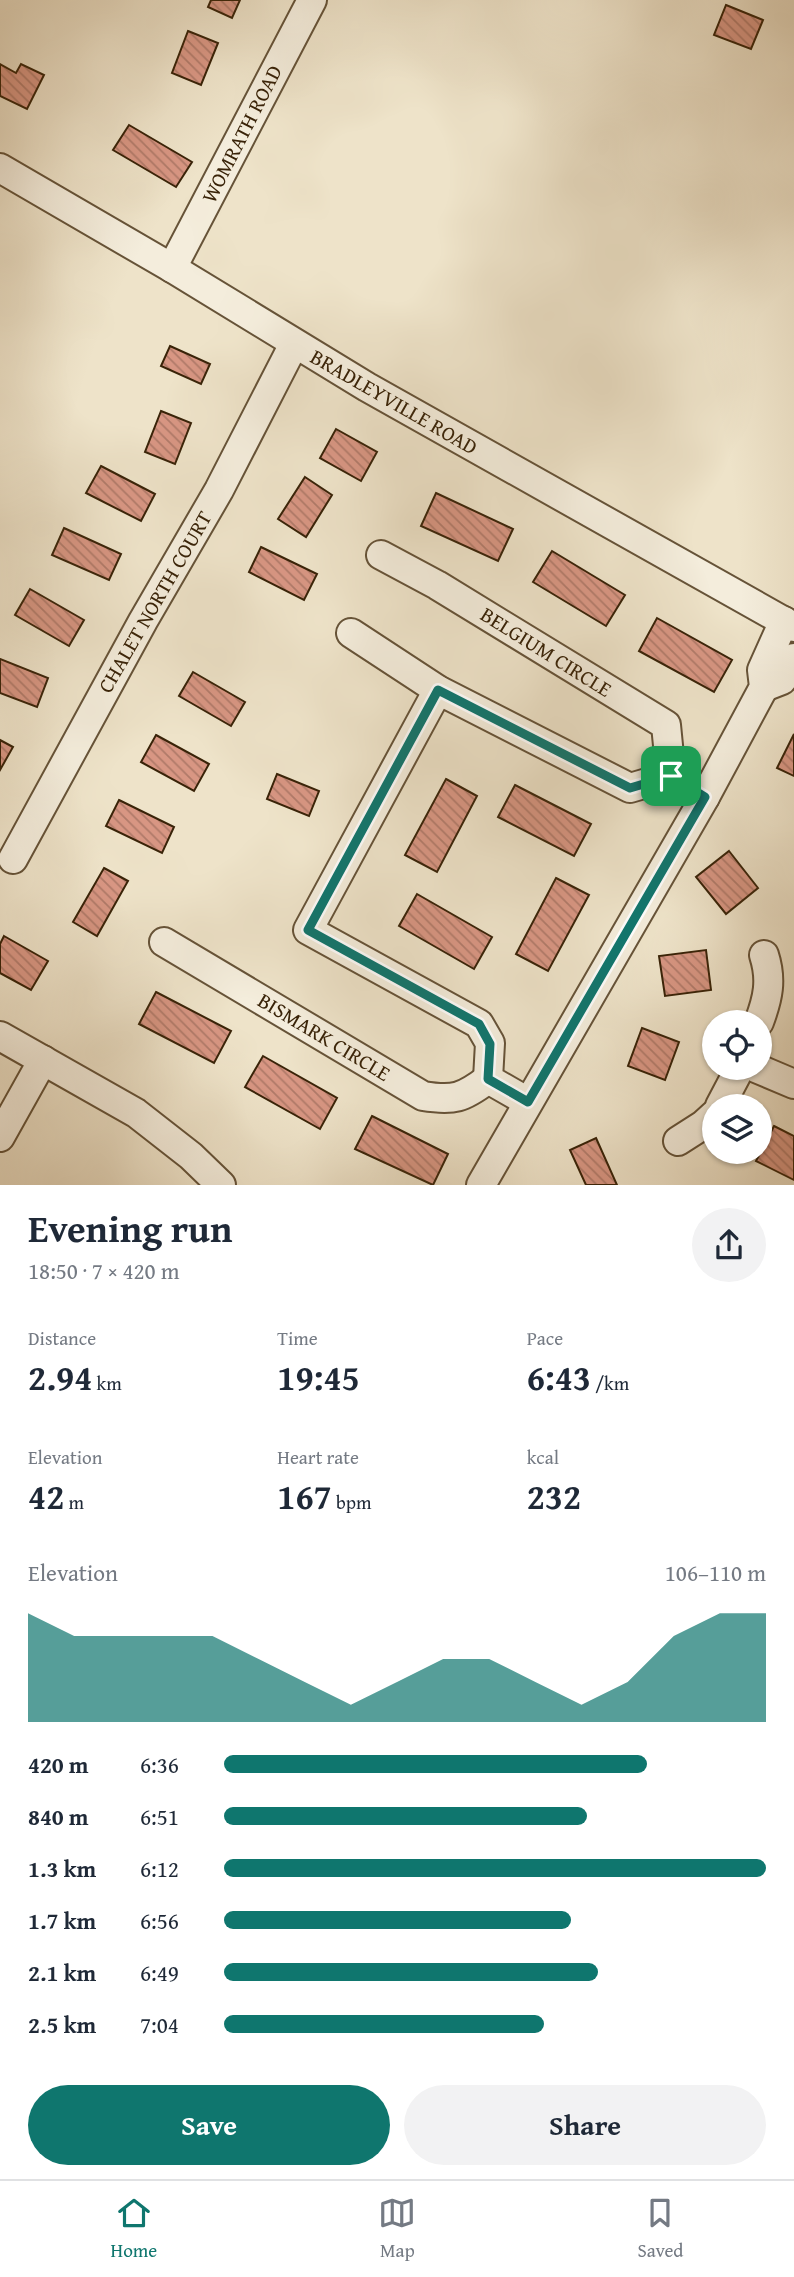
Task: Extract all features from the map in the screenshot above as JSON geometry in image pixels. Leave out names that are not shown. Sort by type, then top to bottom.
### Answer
[{"type":"street","name":"WOMRATH ROAD","points":[[173,268],[312,0]]},
{"type":"street","name":"BRADLEYVILLE ROAD","points":[[0,168],[173,268],[294,344],[789,624]]},
{"type":"street","name":"CHALET NORTH COURT","points":[[13,859],[143,621],[219,490],[294,344]]},
{"type":"street","name":"BELGIUM CIRCLE","points":[[381,555],[437,585],[666,724],[671,776]]},
{"type":"street","points":[[481,1185],[705,797],[764,687],[762,670],[789,624]]},
{"type":"street","points":[[351,633],[438,690],[630,788],[671,776],[705,797]]},
{"type":"street","points":[[764,687],[782,680],[794,658]]},
{"type":"street","points":[[438,690],[308,930],[479,1024],[490,1044],[488,1079],[528,1102]]},
{"type":"street","name":"BISMARK CIRCLE","points":[[163,942],[423,1096],[446,1100],[467,1096],[488,1079]]},
{"type":"street","points":[[763,1010],[770,981],[764,955]]},
{"type":"street","points":[[0,1036],[135,1114],[191,1156],[221,1185]]},
{"type":"street","points":[[0,1137],[43,1060]]},
{"type":"street","points":[[772,1075],[794,1084]]},
{"type":"street","points":[[678,1140],[702,1126]]},
{"type":"building","points":[[211,0],[240,0],[232,18],[208,7]]},
{"type":"building","points":[[726,5],[763,20],[751,49],[714,35]]},
{"type":"building","points":[[188,31],[218,43],[201,85],[172,73]]},
{"type":"building","points":[[0,64],[16,73],[21,64],[44,75],[27,109],[0,96]]},
{"type":"building","points":[[129,125],[192,162],[176,187],[113,150]]},
{"type":"building","points":[[170,346],[210,364],[201,384],[161,366]]},
{"type":"building","points":[[161,411],[191,423],[175,464],[145,452]]},
{"type":"building","points":[[336,429],[377,452],[361,481],[320,458]]},
{"type":"building","points":[[101,466],[155,494],[141,521],[86,493]]},
{"type":"building","points":[[305,477],[332,495],[306,537],[278,519]]},
{"type":"building","points":[[436,493],[513,529],[498,561],[421,526]]},
{"type":"building","points":[[64,528],[121,554],[109,580],[52,555]]},
{"type":"building","points":[[261,547],[317,574],[304,600],[249,572]]},
{"type":"building","points":[[552,551],[625,595],[606,626],[533,582]]},
{"type":"building","points":[[30,589],[84,620],[69,646],[15,615]]},
{"type":"building","points":[[657,618],[732,660],[714,692],[639,651]]},
{"type":"building","points":[[0,659],[48,678],[37,707],[0,693]]},
{"type":"building","points":[[193,672],[245,702],[231,726],[179,696]]},
{"type":"building","points":[[794,734],[794,776],[777,768]]},
{"type":"building","points":[[156,735],[209,764],[194,791],[141,762]]},
{"type":"building","points":[[0,740],[13,747],[0,770]]},
{"type":"building","points":[[277,774],[319,791],[309,816],[267,799]]},
{"type":"building","points":[[446,779],[477,796],[437,872],[405,855]]},
{"type":"building","points":[[515,785],[591,824],[574,856],[498,817]]},
{"type":"building","points":[[119,800],[174,827],[162,853],[106,826]]},
{"type":"building","points":[[729,851],[758,888],[726,914],[696,877]]},
{"type":"building","points":[[104,868],[128,881],[97,936],[73,922]]},
{"type":"building","points":[[556,878],[589,895],[548,971],[516,954]]},
{"type":"building","points":[[417,894],[492,937],[474,969],[399,926]]},
{"type":"building","points":[[4,936],[48,961],[31,990],[0,973],[0,944]]},
{"type":"building","points":[[706,950],[711,990],[665,996],[659,956]]},
{"type":"building","points":[[156,992],[231,1031],[214,1063],[139,1024]]},
{"type":"building","points":[[642,1028],[679,1042],[665,1080],[628,1066]]},
{"type":"building","points":[[263,1056],[337,1098],[320,1129],[245,1087]]},
{"type":"building","points":[[372,1116],[448,1154],[433,1185],[355,1149]]},
{"type":"building","points":[[774,1126],[794,1136],[794,1180],[762,1164],[772,1164]]},
{"type":"building","points":[[596,1138],[617,1185],[586,1185],[570,1150]]},
{"type":"route","points":[[438,690],[630,788],[671,776],[705,797],[528,1102],[488,1079],[490,1044],[479,1024],[308,930],[438,690]]}]
